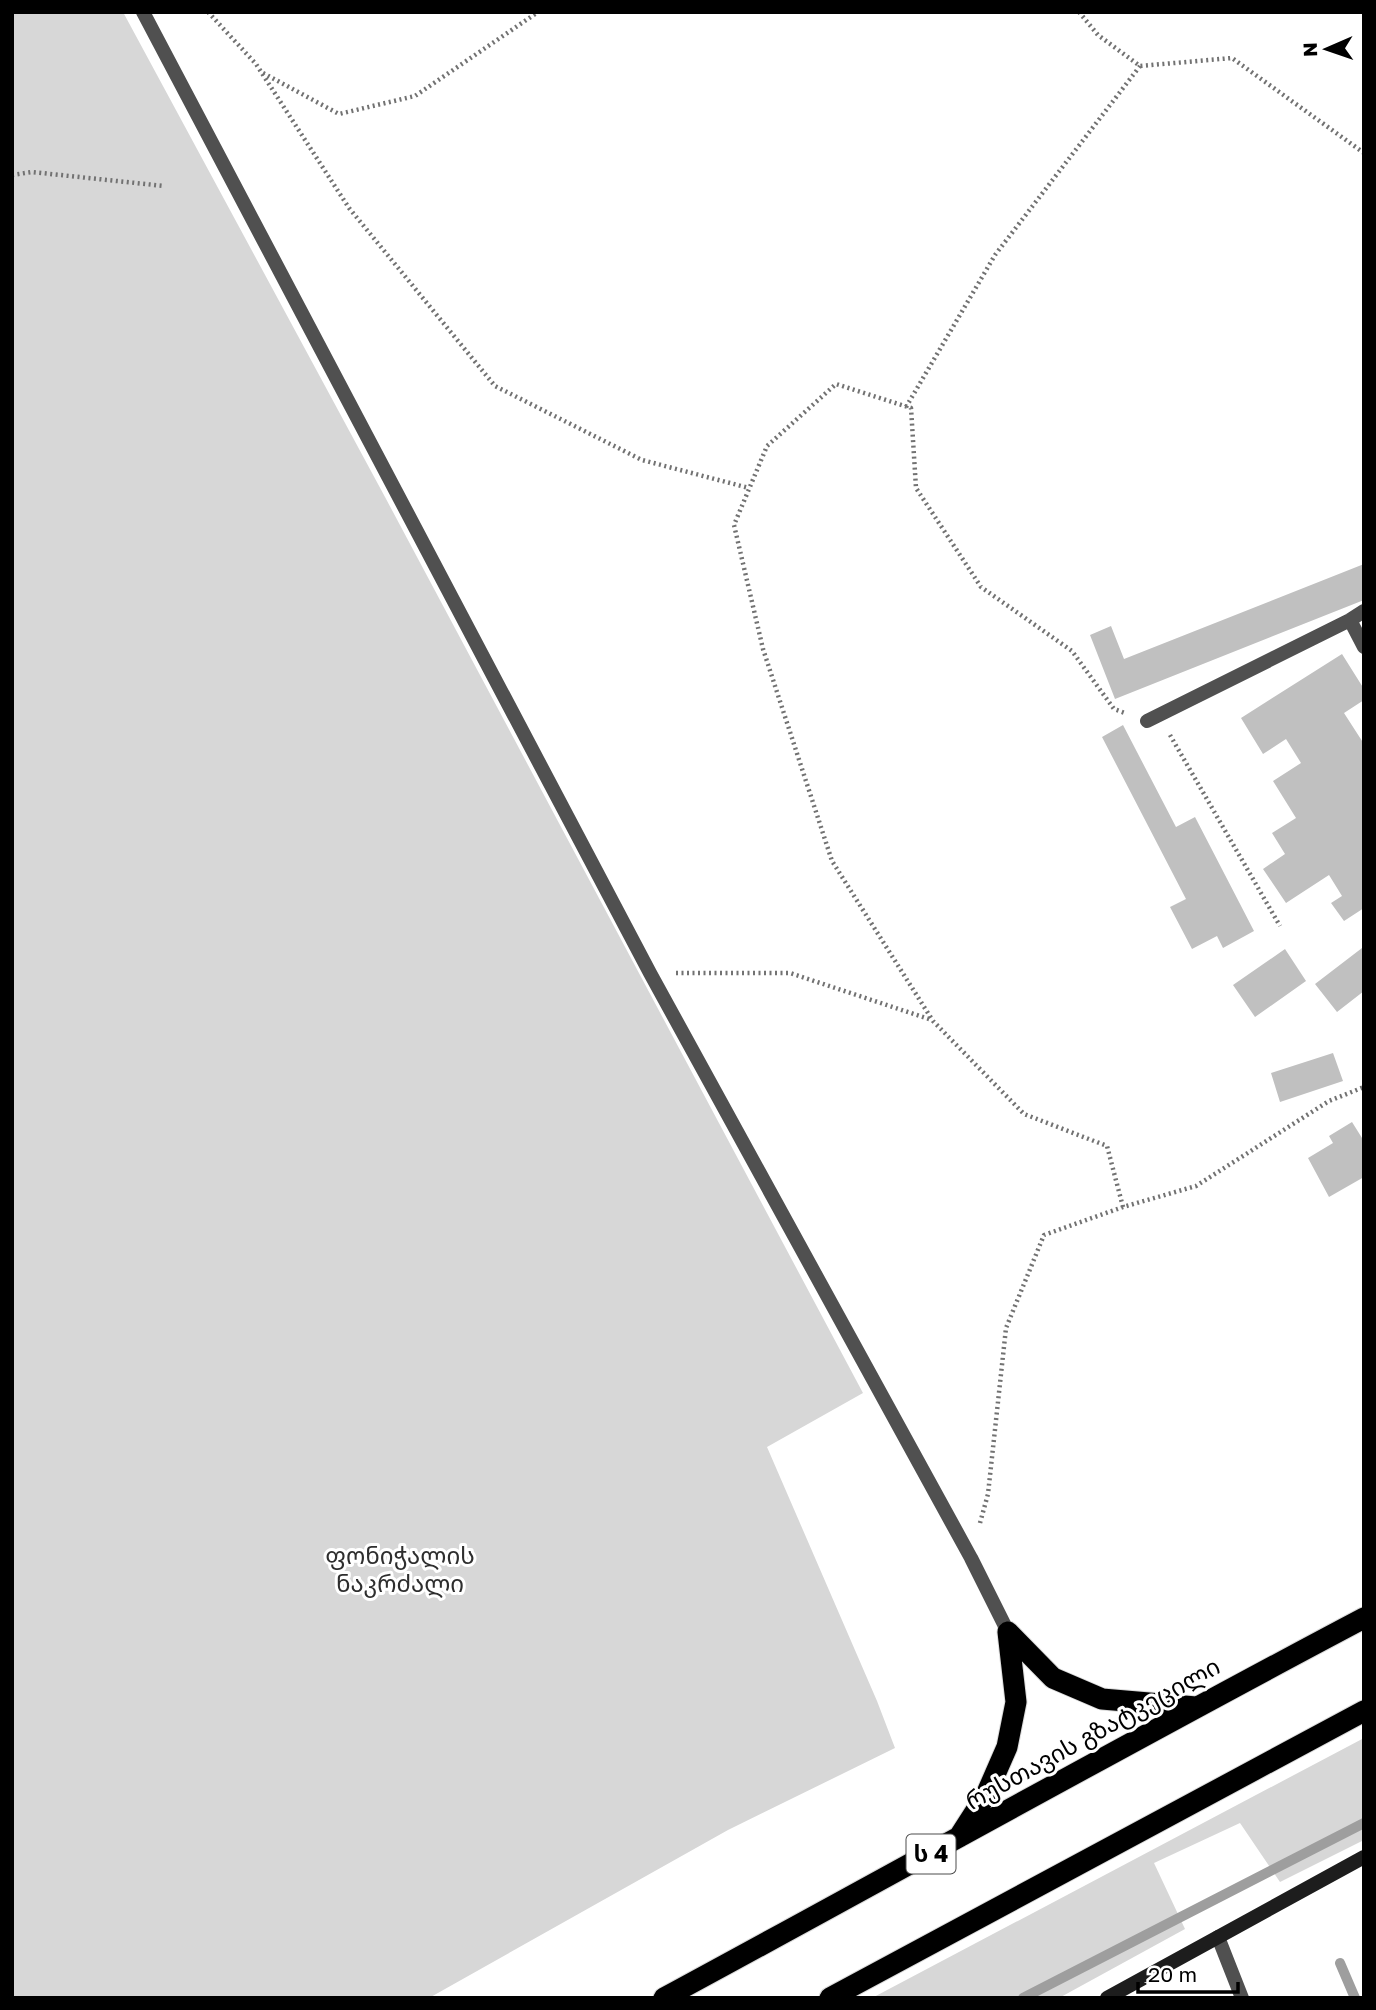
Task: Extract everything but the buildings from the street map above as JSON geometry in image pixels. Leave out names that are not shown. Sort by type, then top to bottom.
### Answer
[{"type":"highway","name":"რუსთავის გზატკეცილი","points":[[664,1998],[1364,1618]]},
{"type":"highway","points":[[1008,1632],[1053,1678],[1102,1699],[1196,1707]]},
{"type":"highway","points":[[957,1839],[986,1795],[1007,1747],[1016,1702],[1008,1632]]},
{"type":"highway","points":[[830,1998],[1364,1711]]},
{"type":"street","points":[[143,12],[650,973],[971,1558],[1008,1632]]},
{"type":"street","points":[[1147,721],[1364,611]]},
{"type":"street","points":[[1350,620],[1364,647]]},
{"type":"street","points":[[1107,1998],[1364,1857]]},
{"type":"street","points":[[1218,1937],[1242,1998]]},
{"type":"path","points":[[208,12],[256,64],[349,208],[495,386],[642,460],[750,488]]},
{"type":"path","points":[[262,73],[339,114],[415,96],[538,12]]},
{"type":"path","points":[[1079,12],[1098,35],[1140,66],[1232,58],[1364,153]]},
{"type":"path","points":[[906,407],[995,255],[1140,66]]},
{"type":"path","points":[[12,175],[32,172],[164,186]]},
{"type":"path","points":[[1123,1207],[1107,1146],[1024,1114],[933,1021],[832,861],[763,649],[734,525],[767,446],[836,384],[911,408],[916,488],[981,587],[1072,651],[1114,709],[1168,732],[1280,926]]},
{"type":"path","points":[[650,973],[790,972],[933,1021]]},
{"type":"path","points":[[971,1558],[988,1494],[1006,1328],[1044,1235],[1123,1207],[1196,1186],[1329,1101],[1364,1087]]},
{"type":"green space","name":"ფონიჭალის ნაკრძალი","points":[[12,12],[123,12],[863,1393],[767,1447],[895,1748],[728,1830],[429,1998],[12,1998]]},
{"type":"green space","points":[[1364,1738],[1364,1840],[1280,1882],[1240,1823],[1154,1863],[1185,1929],[1059,1998],[872,1998]]},
{"type":"waterway","points":[[1023,1998],[1364,1823]]},
{"type":"waterway","points":[[1340,1963],[1355,1998]]}]
